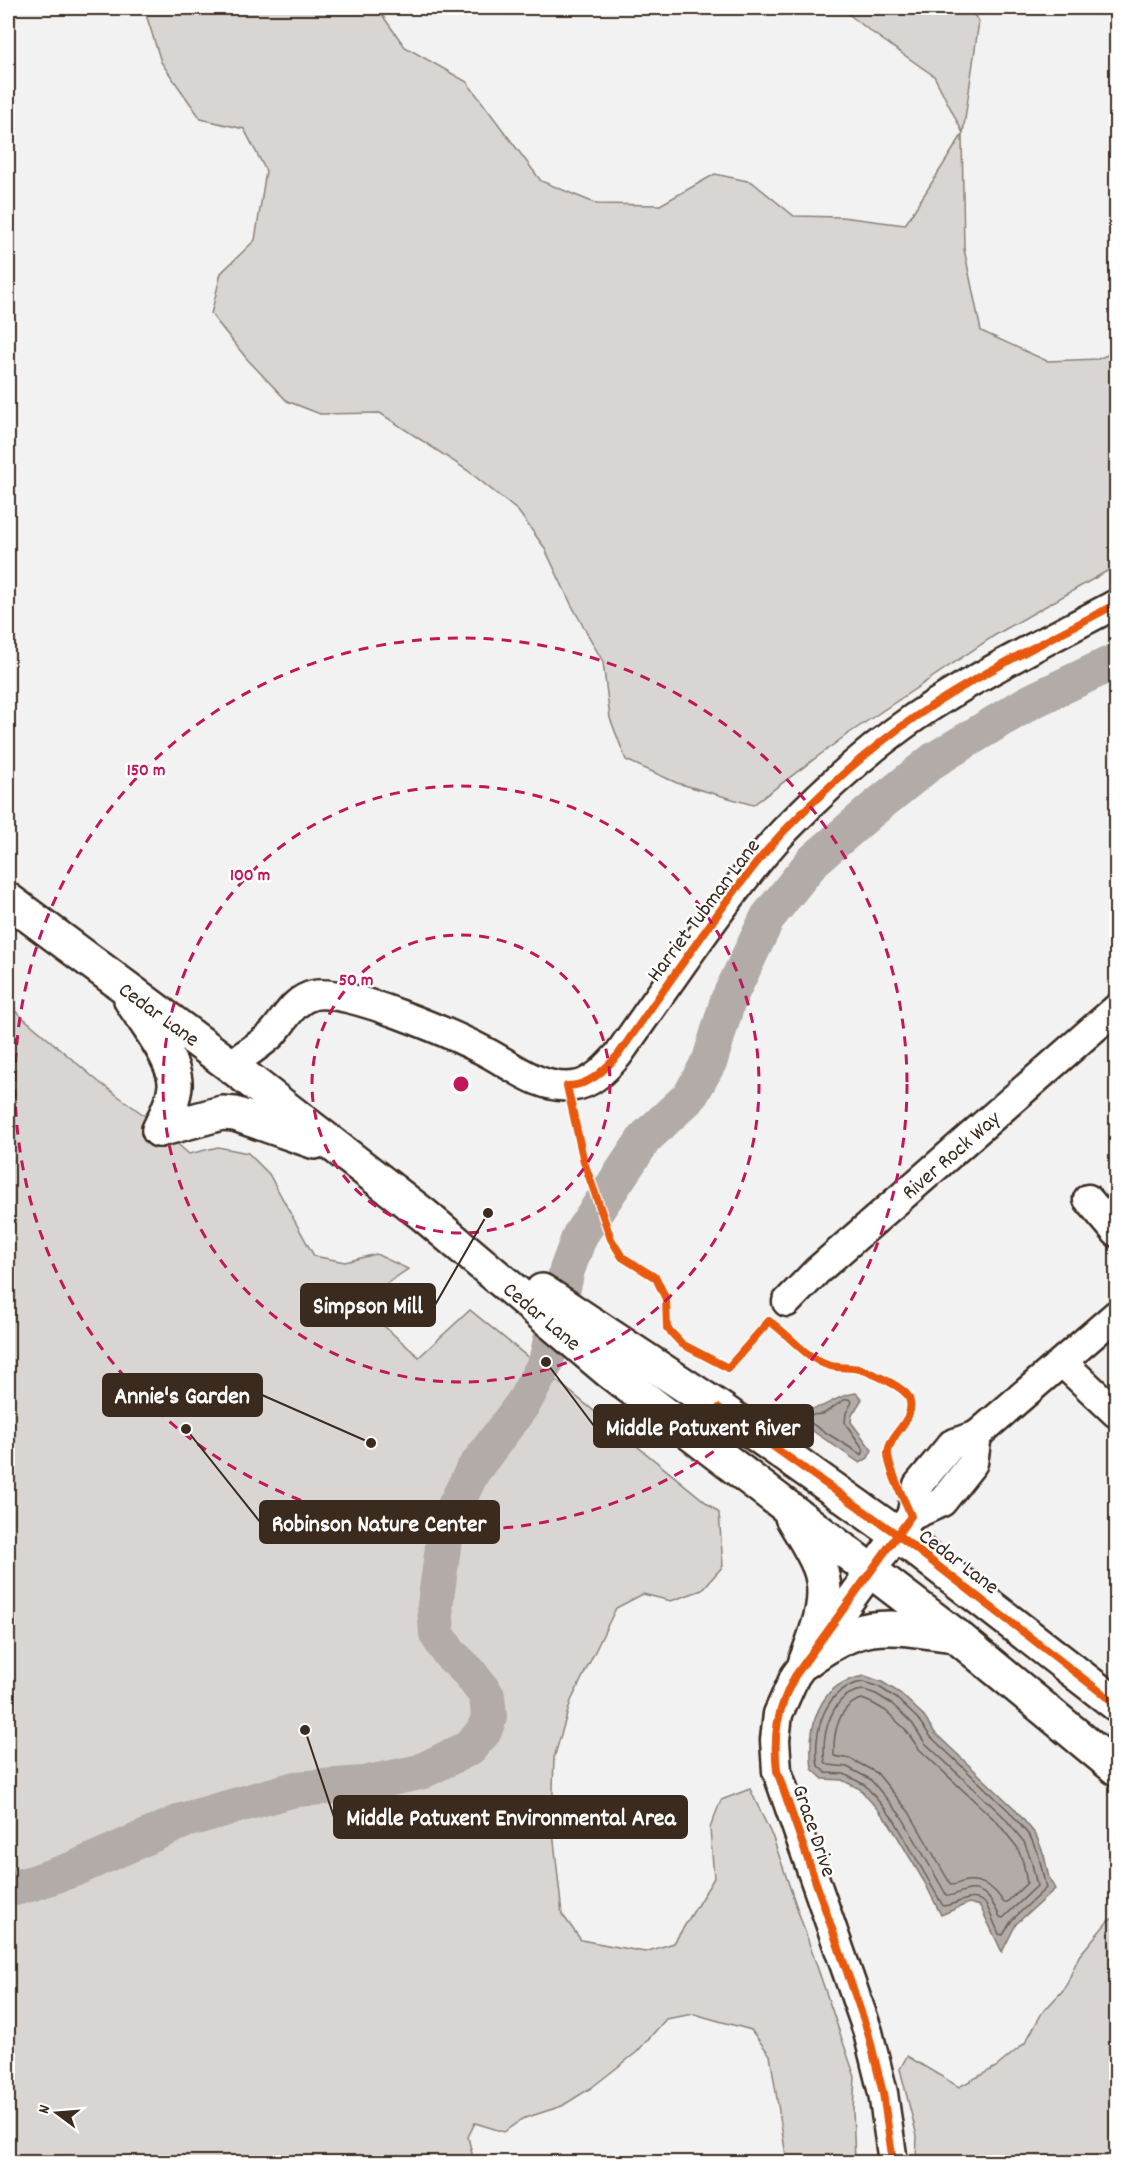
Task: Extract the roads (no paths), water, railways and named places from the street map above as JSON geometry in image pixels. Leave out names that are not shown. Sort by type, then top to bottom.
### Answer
[{"type":"main road","name":"Cedar Lane","points":[[8,900],[230,1065],[424,1215],[610,1372],[784,1504],[892,1544],[955,1635],[1116,1768]]},
{"type":"main road","points":[[121,985],[171,1062],[175,1075],[173,1098],[159,1130],[222,1113],[236,1114],[345,1154]]},
{"type":"main road","name":"Cedar Lane","points":[[424,1215],[719,1408],[892,1544],[1116,1704]]},
{"type":"main road","points":[[784,1504],[820,1568],[823,1583],[824,1603],[819,1626],[806,1661]]},
{"type":"main road","points":[[892,1544],[1116,1729]]},
{"type":"main road","points":[[806,1661],[826,1645],[868,1628],[900,1628],[955,1635]]},
{"type":"street","name":"Harriet Tubman Lane","points":[[230,1065],[272,1035],[298,1003],[313,995],[329,994],[441,1030],[524,1075],[544,1083],[560,1087],[576,1086],[590,1080],[600,1074],[618,1055],[750,871],[787,828],[833,783],[869,752],[916,717],[1004,664],[1116,603]]},
{"type":"street","name":"River Rock Way","points":[[787,1302],[817,1271],[1116,1009]]},
{"type":"street","points":[[1088,1199],[1116,1232]]},
{"type":"street","points":[[892,1544],[942,1502],[973,1463],[977,1436],[1116,1315]]},
{"type":"street","points":[[1063,1363],[1116,1413]]},
{"type":"street","name":"Grace Drive","points":[[892,1544],[786,1692],[778,1714],[775,1740],[777,1771],[868,2032],[883,2093],[893,2163]]},
{"type":"water","points":[[856,1393],[862,1399],[852,1415],[851,1422],[872,1450],[868,1458],[860,1463],[807,1427],[802,1416],[807,1409],[820,1407],[842,1396]]},
{"type":"water","points":[[865,1676],[882,1682],[900,1693],[922,1714],[935,1733],[1013,1807],[1036,1835],[1044,1855],[1049,1878],[1055,1889],[1016,1924],[1002,1952],[980,1906],[969,1903],[941,1915],[890,1824],[860,1789],[842,1780],[823,1779],[812,1769],[811,1738],[819,1709],[836,1687],[849,1680]]},
{"type":"waterway","points":[[8,1886],[14,1888],[74,1869],[185,1820],[295,1789],[363,1784],[420,1772],[469,1748],[484,1731],[489,1717],[487,1696],[469,1672],[449,1653],[437,1634],[435,1605],[443,1547],[453,1510],[472,1472],[524,1402],[546,1362],[567,1270],[580,1235],[645,1138],[690,1096],[710,1060],[728,1000],[768,917],[813,861],[934,760],[1030,702],[1116,661]]},
{"type":"place","name":"Simpson Mill","points":[[488,1213]]},
{"type":"place","name":"Middle Patuxent River","points":[[546,1362]]},
{"type":"place","name":"Robinson Nature Center","points":[[186,1429]]},
{"type":"place","name":"Annie's Garden","points":[[371,1443]]},
{"type":"place","name":"Middle Patuxent Environmental Area","points":[[305,1730]]}]
